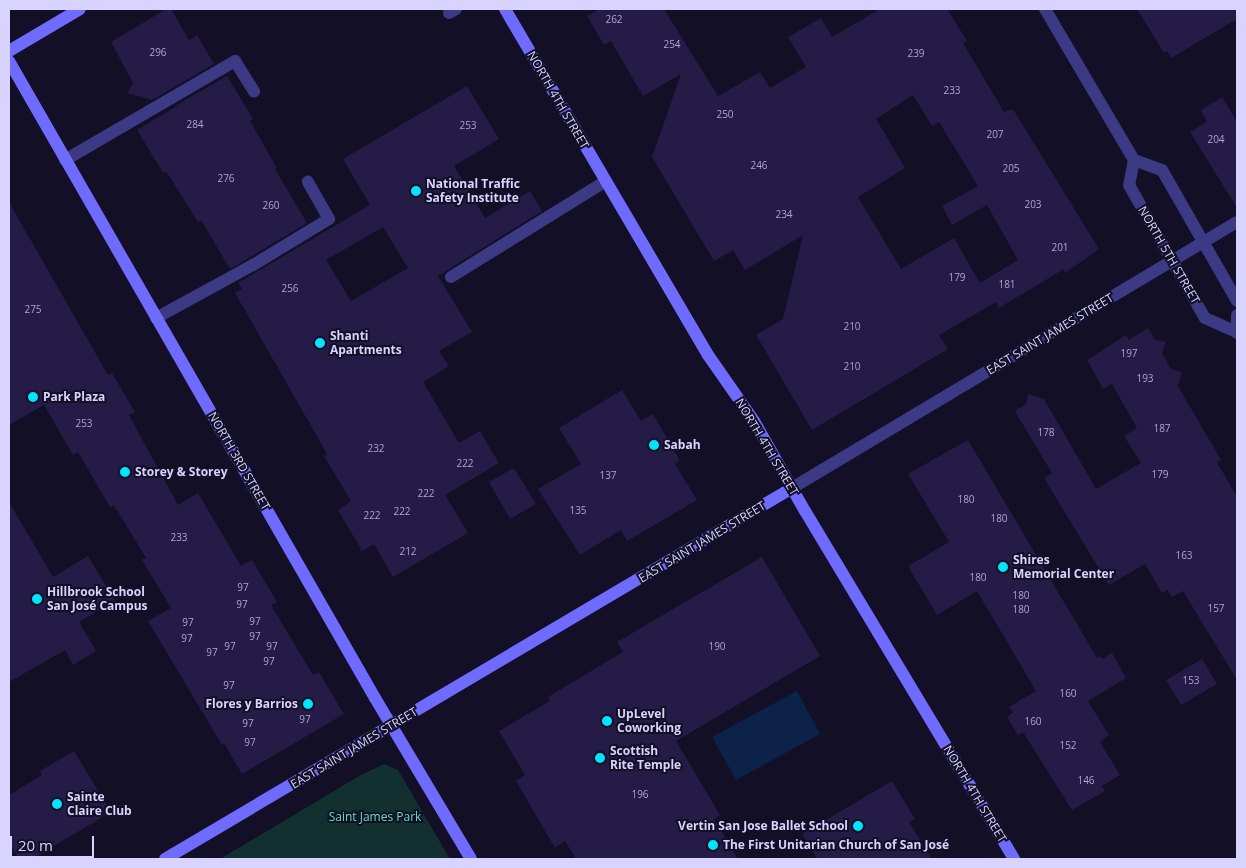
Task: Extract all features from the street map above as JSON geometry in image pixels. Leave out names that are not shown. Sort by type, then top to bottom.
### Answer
[{"type":"main road","points":[[9,51],[80,9]]},
{"type":"main road","name":"NORTH 4TH STREET","points":[[505,9],[708,355],[754,421],[792,488],[1014,859]]},
{"type":"main road","name":"NORTH 3RD STREET","points":[[9,61],[156,318],[471,859]]},
{"type":"main road","name":"EAST SAINT JAMES STREET","points":[[166,859],[792,488]]},
{"type":"street","points":[[1045,9],[1134,160],[1162,170],[1237,301]]},
{"type":"street","points":[[66,160],[235,60],[254,92]]},
{"type":"street","name":"NORTH 5TH STREET","points":[[1134,160],[1128,185],[1205,318],[1237,333],[1237,315]]},
{"type":"street","points":[[451,277],[606,181]]},
{"type":"street","points":[[156,318],[253,265],[329,220],[308,182]]},
{"type":"street","name":"EAST SAINT JAMES STREET","points":[[792,488],[1237,222]]},
{"type":"green space","name":"Saint James Park","points":[[384,764],[398,770],[450,859],[220,859],[359,776]]},
{"type":"water","points":[[797,691],[820,734],[736,780],[712,737]]},
{"type":"building","points":[[166,9],[171,9],[189,40],[197,35],[214,64],[152,100],[127,93],[133,83],[111,42]]},
{"type":"building","points":[[600,9],[664,9],[718,96],[760,72],[770,88],[806,67],[788,37],[821,18],[832,37],[880,9],[947,9],[967,41],[963,43],[1004,112],[1013,109],[1099,249],[1065,273],[1064,269],[999,308],[996,302],[939,335],[948,349],[812,430],[756,335],[783,319],[803,235],[745,270],[733,250],[714,261],[652,157],[681,74],[643,96],[611,41],[604,45],[587,16]],"holes":[[[913,95],[932,126],[939,122],[978,186],[942,206],[952,225],[987,205],[1018,260],[980,283],[954,238],[901,269],[858,197],[905,168],[876,119]]]},
{"type":"building","points":[[1137,9],[1237,9],[1237,19],[1171,58],[1167,51],[1164,53]]},
{"type":"building","points":[[227,76],[253,119],[250,121],[277,168],[275,169],[307,223],[230,269],[201,220],[198,222],[166,171],[163,173],[137,130]]},
{"type":"building","points":[[467,86],[499,139],[454,166],[485,218],[530,191],[542,211],[438,276],[472,332],[439,351],[449,366],[423,382],[459,443],[480,431],[499,463],[445,495],[468,533],[393,577],[374,544],[362,551],[338,510],[351,501],[324,456],[327,454],[235,293],[242,289],[238,283],[370,205],[343,159]],"holes":[[[383,227],[408,268],[351,301],[326,260]]]},
{"type":"building","points":[[1222,97],[1237,122],[1237,208],[1190,132],[1207,122],[1201,110]]},
{"type":"building","points":[[9,202],[108,375],[112,373],[135,412],[129,415],[178,505],[198,493],[241,566],[252,560],[277,602],[271,605],[313,675],[319,672],[344,714],[242,774],[224,743],[222,745],[148,621],[171,608],[142,560],[146,558],[114,505],[110,507],[78,452],[73,455],[44,405],[9,425]]},
{"type":"building","points":[[1148,328],[1155,340],[1166,342],[1162,353],[1171,369],[1182,372],[1178,386],[1221,460],[1217,462],[1237,497],[1237,680],[1183,591],[1172,597],[1167,590],[1162,593],[1145,564],[1109,585],[1044,478],[1052,473],[1015,411],[1026,404],[1028,394],[1044,399],[1096,489],[1141,463],[1124,436],[1137,428],[1112,384],[1103,389],[1087,360],[1126,335],[1129,340]]},
{"type":"building","points":[[622,390],[641,421],[653,414],[680,461],[675,464],[697,500],[627,541],[621,530],[580,555],[538,489],[581,464],[559,428]]},
{"type":"building","points":[[968,440],[1097,658],[1100,656],[1102,659],[1112,653],[1126,678],[1088,701],[1109,735],[1100,742],[1120,775],[1102,786],[1105,791],[1072,810],[1023,732],[1018,735],[1007,717],[1013,713],[1009,707],[1036,691],[977,591],[937,615],[908,566],[949,542],[908,474]]},
{"type":"building","points":[[514,468],[536,504],[510,519],[489,482]]},
{"type":"building","name":"Hillbrook School San José Campus","points":[[9,502],[53,577],[88,556],[115,601],[79,622],[96,651],[73,665],[65,650],[9,682]]},
{"type":"building","points":[[762,557],[820,656],[676,741],[720,815],[714,819],[738,859],[576,859],[565,841],[555,848],[516,781],[525,775],[499,731],[550,701],[548,697],[623,652],[617,642]]},
{"type":"building","points":[[1202,659],[1217,684],[1181,705],[1166,680]]},
{"type":"building","name":"Sainte Claire Club","points":[[74,751],[111,812],[32,859],[19,859],[9,842],[9,795],[42,775],[40,771]]},
{"type":"building","name":"Vertin San Jose Ballet School","points":[[892,781],[915,819],[909,822],[932,859],[817,859],[802,834]]},
{"type":"place","name":"National Traffic Safety Institute","points":[[416,191]]},
{"type":"place","name":"Shanti Apartments","points":[[320,343]]},
{"type":"place","name":"Park Plaza","points":[[33,397]]},
{"type":"place","name":"Sabah","points":[[654,445]]},
{"type":"place","name":"Storey & Storey","points":[[125,472]]},
{"type":"place","name":"Shires Memorial Center","points":[[1003,567]]},
{"type":"place","name":"Hillbrook School San José Campus","points":[[37,599]]},
{"type":"place","name":"Flores y Barrios","points":[[308,704]]},
{"type":"place","name":"UpLevel Coworking","points":[[607,721]]},
{"type":"place","name":"Scottish Rite Temple","points":[[600,758]]},
{"type":"place","name":"Sainte Claire Club","points":[[57,804]]},
{"type":"place","name":"Vertin San Jose Ballet School","points":[[858,826]]},
{"type":"place","name":"The First Unitarian Church of San José","points":[[713,845]]}]
